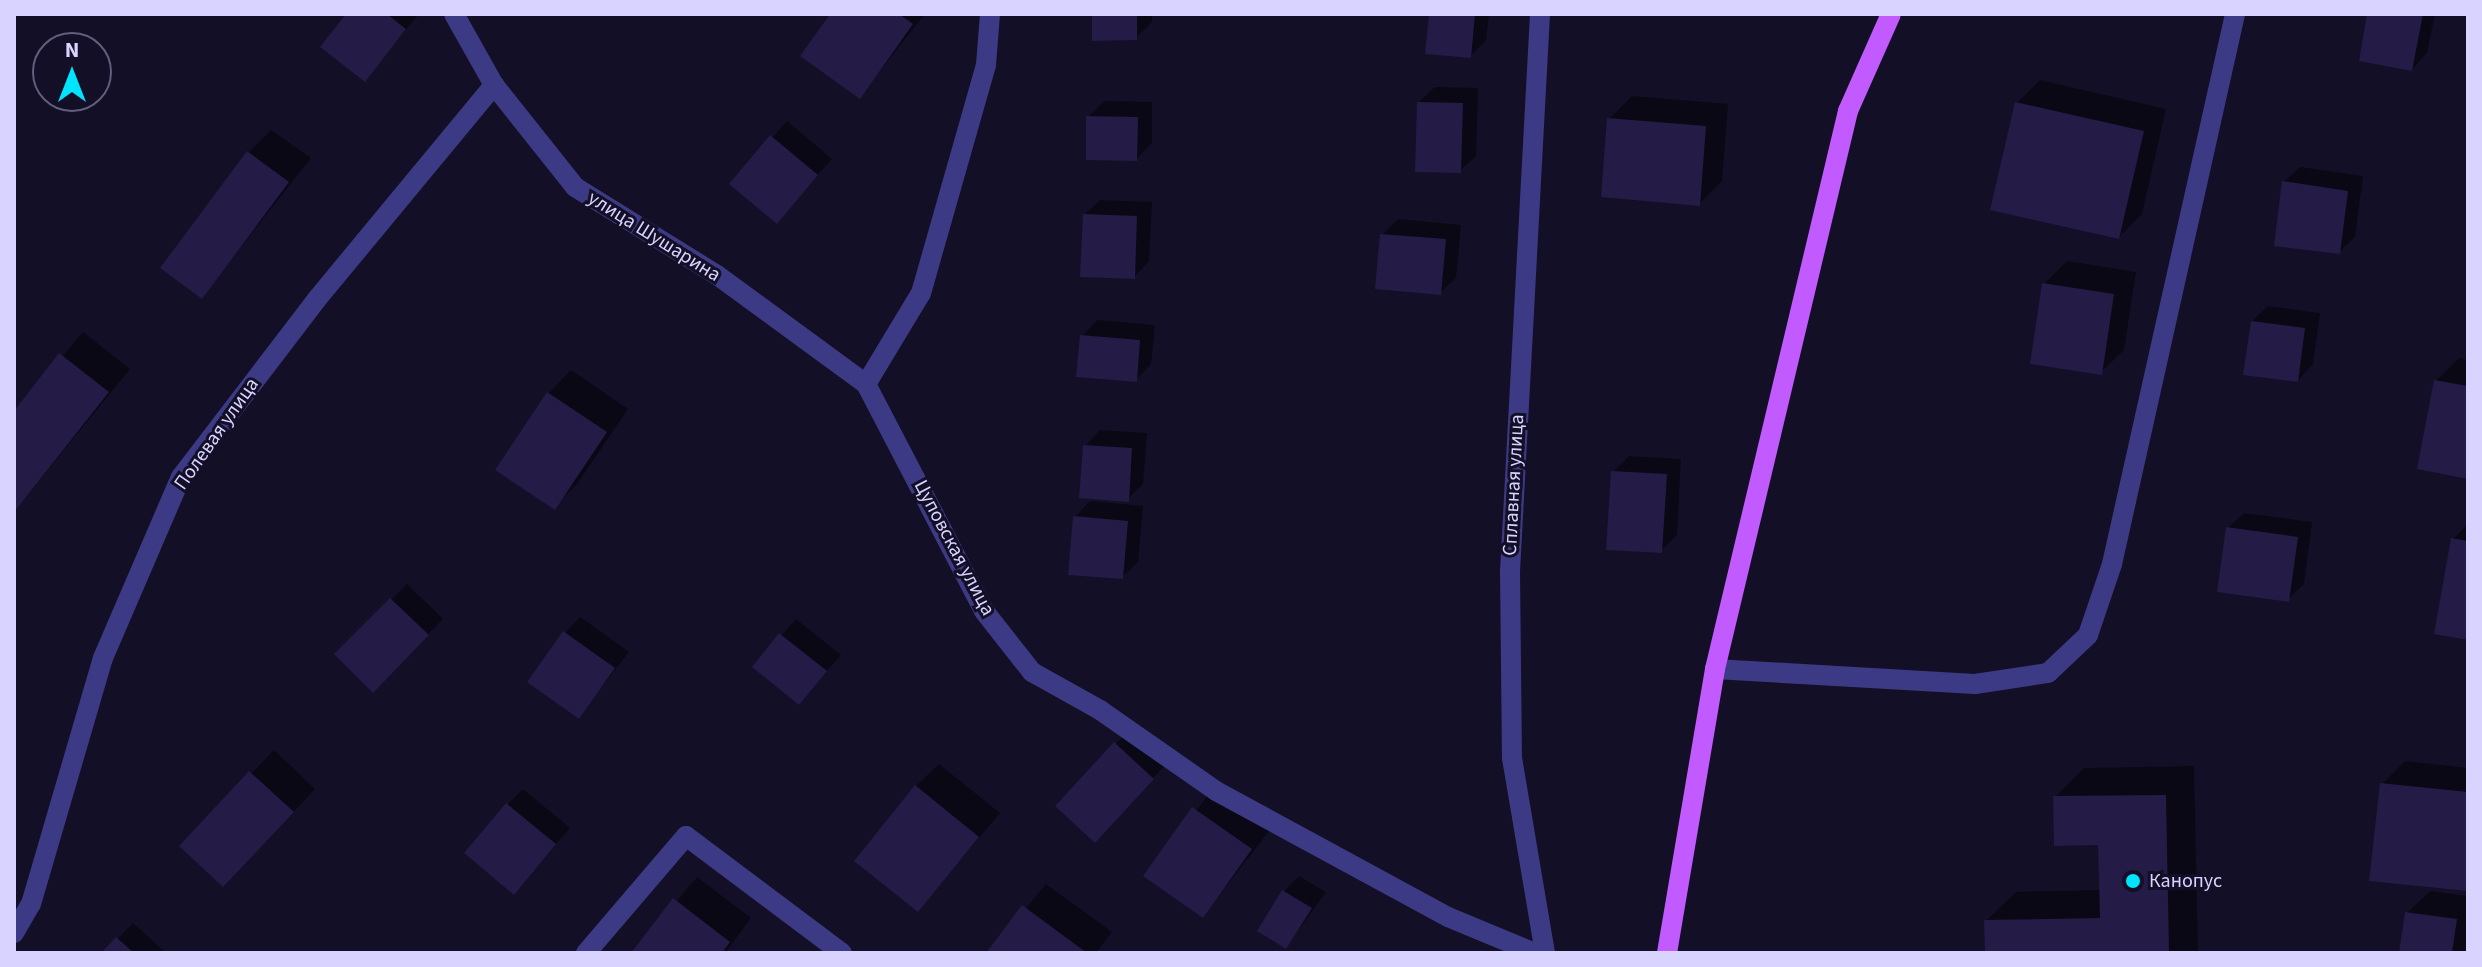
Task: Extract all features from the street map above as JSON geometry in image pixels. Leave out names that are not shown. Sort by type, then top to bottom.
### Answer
[{"type":"main road","points":[[1667,953],[1715,669],[1848,111],[1891,14]]},
{"type":"street","name":"улица Шушарина","points":[[454,14],[494,85],[575,187],[717,275],[866,384]]},
{"type":"street","points":[[866,384],[921,293],[986,65],[990,14]]},
{"type":"street","name":"Сплавная улица","points":[[1540,14],[1510,571],[1512,758],[1545,953]]},
{"type":"street","points":[[1715,669],[1975,684],[2048,673],[2088,635],[2112,564],[2235,14]]},
{"type":"street","name":"Полевая улица","points":[[14,933],[31,904],[103,658],[181,477],[317,299],[494,85]]},
{"type":"street","name":"Цуповская улица","points":[[866,384],[984,611],[1032,672],[1100,710],[1216,791],[1448,917],[1535,953]]},
{"type":"street","points":[[586,953],[686,836],[842,953]]},
{"type":"building","points":[[346,14],[387,14],[406,29],[365,82],[320,47]]},
{"type":"building","points":[[830,14],[899,14],[913,24],[860,99],[800,56]]},
{"type":"building","points":[[1092,14],[1137,14],[1137,40],[1092,41]]},
{"type":"building","points":[[1429,14],[1475,14],[1471,58],[1425,54]]},
{"type":"building","points":[[2367,14],[2423,14],[2412,71],[2359,61]]},
{"type":"building","points":[[1417,102],[1463,103],[1461,173],[1415,172]]},
{"type":"building","points":[[2015,102],[2144,131],[2119,239],[1990,210]]},
{"type":"building","points":[[1086,116],[1138,117],[1137,161],[1086,160]]},
{"type":"building","points":[[1607,118],[1706,126],[1700,206],[1601,197]]},
{"type":"building","points":[[770,135],[818,175],[777,224],[729,184]]},
{"type":"building","points":[[247,151],[289,182],[202,299],[160,268]]},
{"type":"building","points":[[2282,181],[2348,191],[2340,254],[2274,246]]},
{"type":"building","points":[[1083,214],[1137,216],[1135,279],[1080,277]]},
{"type":"building","points":[[1380,234],[1446,239],[1441,295],[1375,289]]},
{"type":"building","points":[[2042,283],[2114,294],[2102,375],[2030,364]]},
{"type":"building","points":[[2251,321],[2305,328],[2298,382],[2243,375]]},
{"type":"building","points":[[1080,335],[1140,340],[1137,382],[1076,377]]},
{"type":"building","points":[[59,353],[109,392],[14,512],[14,411]]},
{"type":"building","points":[[2434,380],[2468,386],[2468,479],[2417,469]]},
{"type":"building","points":[[547,392],[607,432],[555,510],[495,470]]},
{"type":"building","points":[[1083,445],[1132,448],[1129,502],[1079,498]]},
{"type":"building","points":[[1611,471],[1667,474],[1662,553],[1606,550]]},
{"type":"building","points":[[1073,516],[1128,521],[1123,579],[1068,575]]},
{"type":"building","points":[[2226,527],[2298,537],[2289,602],[2217,592]]},
{"type":"building","points":[[2451,538],[2468,541],[2468,640],[2434,634]]},
{"type":"building","points":[[390,598],[429,635],[373,693],[334,654]]},
{"type":"building","points":[[563,631],[615,668],[579,719],[527,682]]},
{"type":"building","points":[[779,633],[827,671],[799,705],[752,667]]},
{"type":"building","points":[[1114,742],[1154,779],[1095,843],[1055,806]]},
{"type":"building","points":[[249,771],[294,812],[223,887],[179,846]]},
{"type":"building","points":[[2380,783],[2468,792],[2468,891],[2369,881]]},
{"type":"building","points":[[915,785],[979,837],[918,912],[854,861]]},
{"type":"building","name":"Канопус","points":[[2166,795],[2169,953],[1985,953],[1984,920],[2100,918],[2098,845],[2054,846],[2053,796]]},
{"type":"building","points":[[506,803],[556,844],[514,895],[464,853]]},
{"type":"building","points":[[1192,807],[1252,849],[1203,918],[1143,876]]},
{"type":"building","points":[[1282,890],[1312,908],[1286,949],[1257,931]]},
{"type":"building","points":[[673,898],[730,942],[722,953],[631,953]]},
{"type":"building","points":[[1022,905],[1087,953],[986,953]]},
{"type":"building","points":[[2405,912],[2457,919],[2452,953],[2399,953]]},
{"type":"building","points":[[116,937],[134,953],[101,953]]},
{"type":"place","name":"Канопус","points":[[2133,881]]}]
